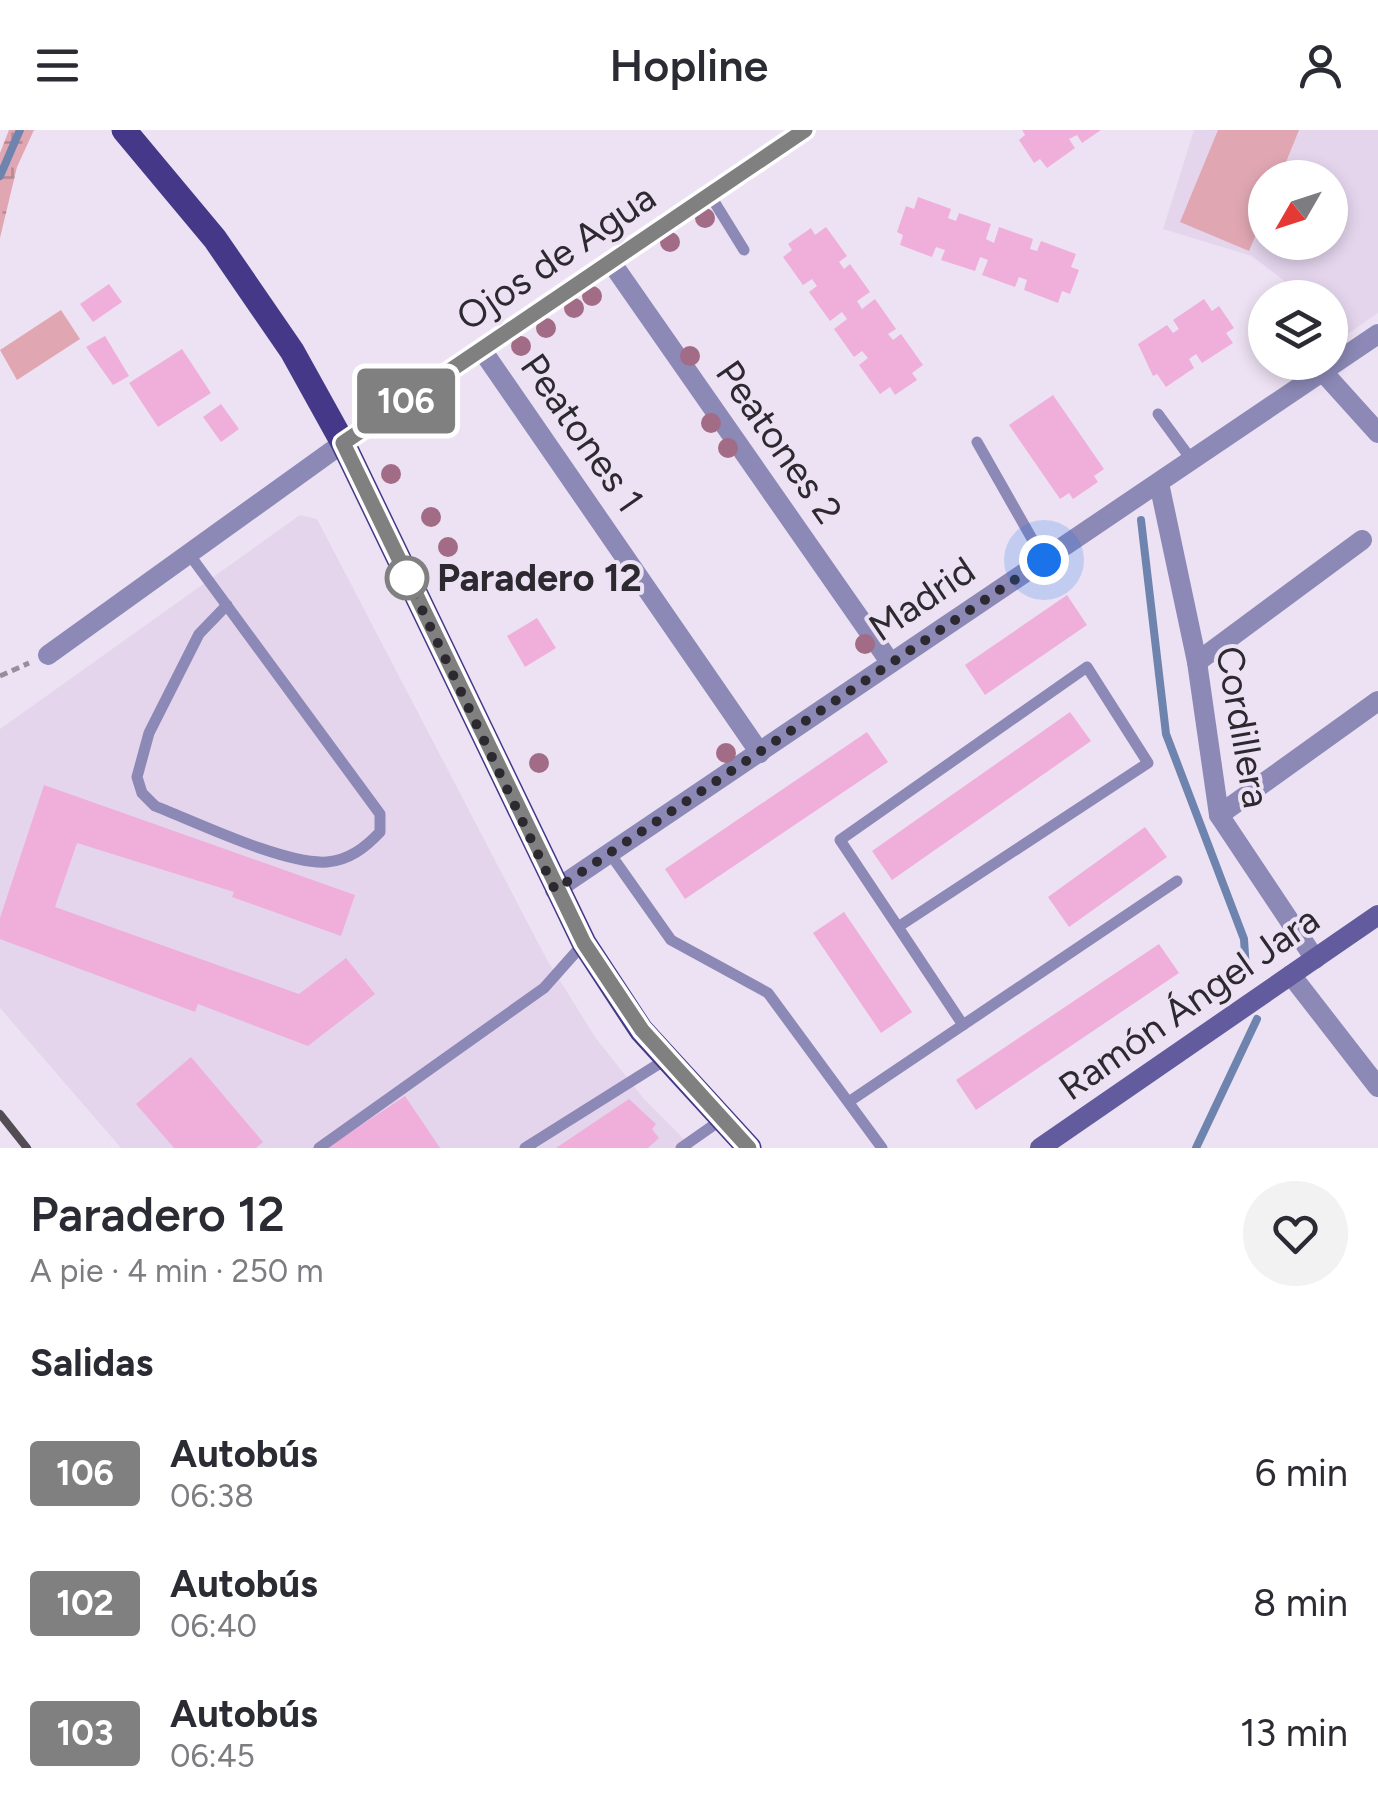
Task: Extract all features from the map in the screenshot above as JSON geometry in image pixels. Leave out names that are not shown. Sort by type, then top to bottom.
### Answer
[{"type":"main road","points":[[124,130],[259,300],[343,443],[555,890],[584,943],[665,1060],[749,1148]]},
{"type":"main road","name":"Ramón Ángel Jara","points":[[1040,1148],[1378,916]]},
{"type":"street","name":"Ojos de Agua","points":[[48,655],[343,443],[805,130]]},
{"type":"street","name":"Peatones 2","points":[[610,262],[890,662]]},
{"type":"street","name":"Madrid","points":[[1348,355],[1378,334]]},
{"type":"street","name":"Peatones 1","points":[[482,350],[760,752]]},
{"type":"street","name":"Madrid","points":[[555,890],[1311,380]]},
{"type":"street","points":[[1330,380],[1378,434]]},
{"type":"street","name":"Cordillera","points":[[1158,483],[1197,662],[1219,815],[1315,959]]},
{"type":"street","points":[[1197,662],[1362,540]]},
{"type":"street","points":[[1219,815],[1378,700]]},
{"type":"street","points":[[1291,976],[1378,1088]]},
{"type":"lane","points":[[710,195],[744,250]]},
{"type":"lane","points":[[1158,414],[1191,459]]},
{"type":"lane","points":[[977,442],[1044,560]]},
{"type":"lane","points":[[190,554],[380,814],[380,832],[347,858],[323,862],[265,848],[155,806],[142,793],[137,776],[150,733],[199,634],[227,605]]},
{"type":"lane","points":[[898,927],[1148,763],[1087,667],[840,840],[898,927],[964,1025]]},
{"type":"lane","points":[[611,855],[671,940],[768,993],[882,1148]]},
{"type":"lane","points":[[850,1101],[1177,881]]},
{"type":"lane","points":[[319,1148],[544,988],[584,943]]},
{"type":"lane","points":[[525,1148],[665,1060]]},
{"type":"lane","points":[[682,1148],[721,1120]]},
{"type":"path","points":[[0,676],[48,655]]},
{"type":"shaded area","points":[[1194,130],[1378,130],[1378,313],[1348,334],[1348,280],[1283,280],[1257,260],[1348,260],[1348,160],[1248,160],[1248,255],[1163,229]]},
{"type":"shaded area","points":[[300,515],[317,519],[546,958],[595,1037],[644,1099],[693,1148],[121,1148],[0,1008],[0,729]]},
{"type":"green space","points":[[9,130],[34,130],[17,167],[0,238],[0,153]]},
{"type":"green space","points":[[1218,130],[1299,130],[1287,160],[1248,160],[1248,251],[1180,222]]},
{"type":"green space","points":[[61,310],[80,339],[17,380],[0,350]]},
{"type":"building","points":[[1022,130],[1101,130],[1082,143],[1077,135],[1069,139],[1075,148],[1047,168],[1040,159],[1034,163],[1019,140],[1025,135]]},
{"type":"building","points":[[918,197],[951,209],[948,218],[956,221],[959,213],[991,224],[986,239],[994,243],[999,227],[1033,239],[1030,249],[1037,251],[1041,241],[1076,254],[1071,267],[1079,270],[1070,294],[1062,291],[1058,303],[1024,290],[1027,280],[1019,277],[1015,287],[982,275],[988,260],[980,257],[975,271],[941,260],[945,250],[936,247],[932,257],[900,245],[903,235],[897,232],[906,206],[914,209]]},
{"type":"building","points":[[826,227],[847,256],[839,262],[844,269],[850,264],[870,292],[857,301],[862,309],[875,299],[896,329],[888,334],[893,340],[901,334],[923,365],[912,373],[917,380],[895,395],[890,387],[880,394],[859,365],[868,358],[862,351],[854,357],[834,329],[847,319],[842,312],[830,321],[809,292],[817,286],[812,279],[803,285],[783,257],[792,250],[788,244],[811,228],[815,235]]},
{"type":"building","points":[[109,284],[122,302],[93,322],[80,304]]},
{"type":"building","points":[[1204,299],[1212,311],[1219,306],[1234,328],[1226,333],[1233,343],[1202,363],[1196,354],[1189,359],[1194,368],[1166,387],[1157,374],[1153,376],[1138,344],[1167,325],[1173,333],[1179,329],[1173,320]]},
{"type":"building","points":[[105,336],[129,376],[113,385],[86,347]]},
{"type":"building","points":[[182,349],[211,393],[158,427],[129,383]]},
{"type":"building","points":[[1053,395],[1104,469],[1094,476],[1098,482],[1073,499],[1069,493],[1060,499],[1009,425]]},
{"type":"building","points":[[221,404],[239,429],[221,442],[203,417]]},
{"type":"building","points":[[1067,595],[1087,625],[985,695],[965,665]]},
{"type":"building","points":[[537,618],[556,648],[525,667],[507,636]]},
{"type":"building","points":[[1070,712],[1091,741],[892,880],[872,851]]},
{"type":"building","points":[[867,732],[888,762],[685,899],[665,869]]},
{"type":"building","points":[[44,785],[355,895],[341,936],[232,897],[234,892],[77,843],[55,907],[299,994],[346,958],[375,994],[308,1046],[198,1004],[195,1012],[0,939],[0,918]]},
{"type":"building","points":[[1145,827],[1167,857],[1069,927],[1048,897]]},
{"type":"building","points":[[844,912],[912,1012],[881,1033],[813,933]]},
{"type":"building","points":[[1159,944],[1179,973],[976,1110],[956,1080]]},
{"type":"building","points":[[191,1057],[263,1142],[256,1148],[174,1148],[136,1104]]},
{"type":"building","points":[[405,1096],[440,1148],[327,1148]]},
{"type":"building","points":[[629,1099],[656,1124],[652,1129],[659,1138],[648,1148],[556,1148]]},
{"type":"waterway","points":[[0,176],[20,130]]},
{"type":"waterway","points":[[1141,520],[1166,734],[1244,939],[1246,970]]},
{"type":"waterway","points":[[1196,1148],[1257,1019]]},
{"type":"railway","points":[[0,1114],[27,1148]]},
{"type":"bus line","name":"106","points":[[749,1148],[665,1060],[584,943],[555,890],[343,443],[805,130]]},
{"type":"place","name":"Paradero 12","points":[[407,578]]},
{"type":"route","points":[[407,578],[555,890],[1044,560]]}]
